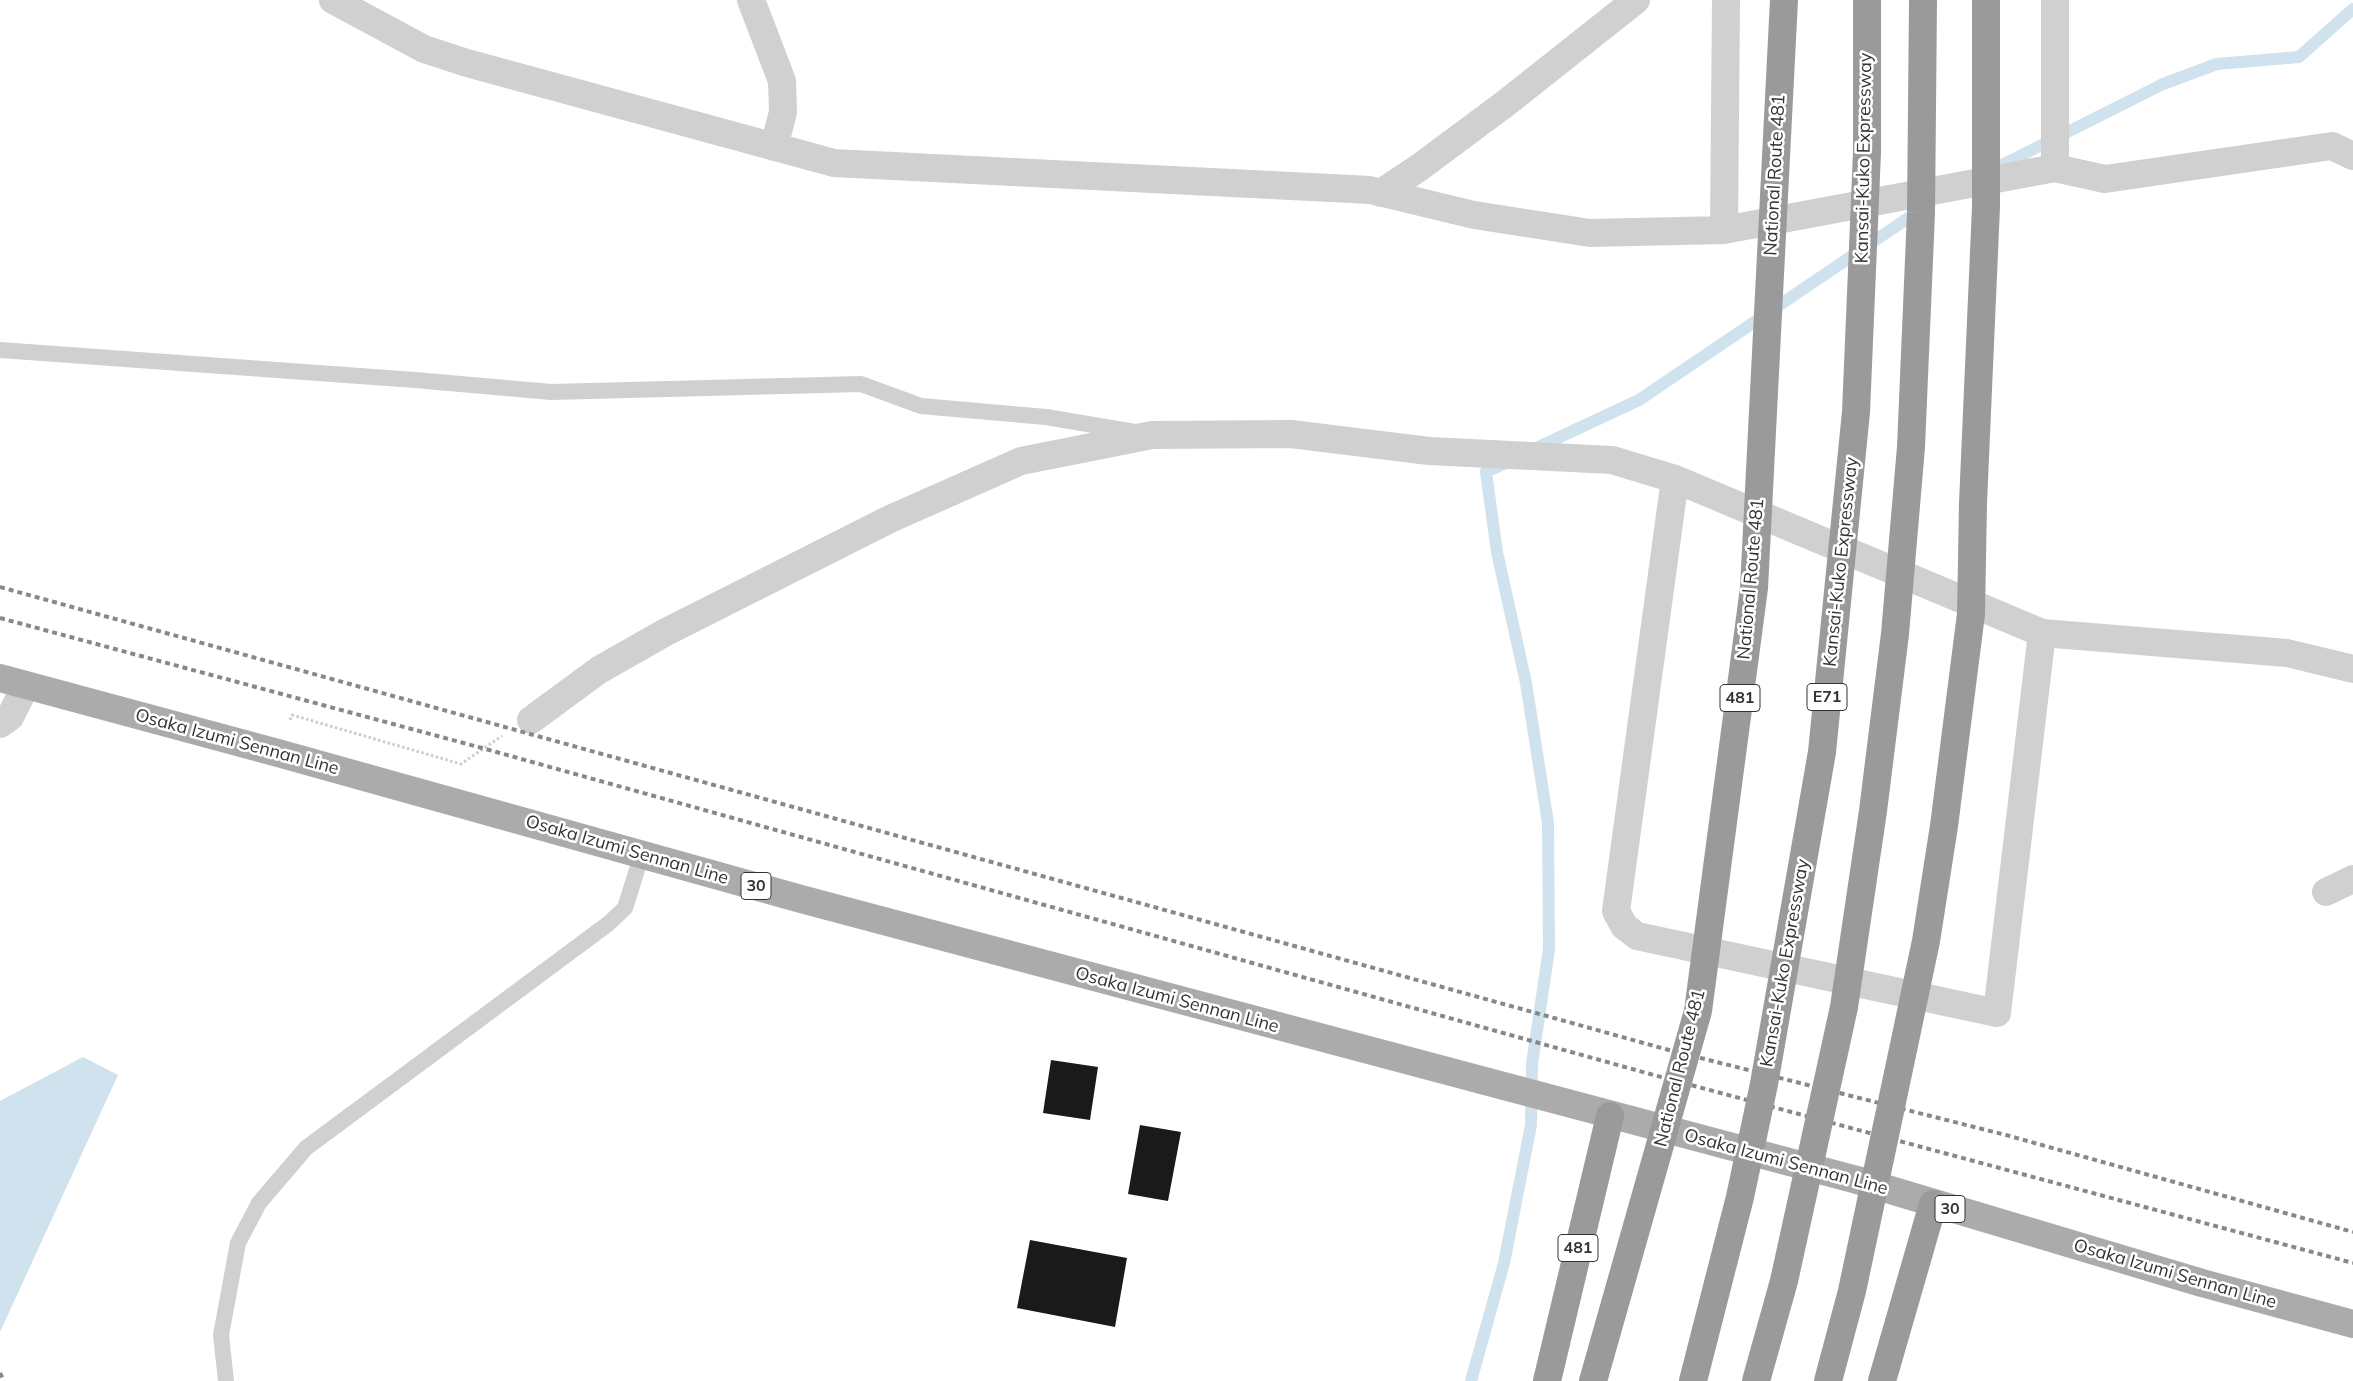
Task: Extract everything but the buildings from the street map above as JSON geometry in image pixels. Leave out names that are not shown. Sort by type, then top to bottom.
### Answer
[{"type":"highway","name":"National Route 481","points":[[1593,1381],[1698,1011],[1754,588],[1784,0]]},
{"type":"highway","name":"Kansai-Kuko Expressway","points":[[1693,1381],[1740,1197],[1764,1084],[1822,752],[1856,412],[1867,152],[1867,0]]},
{"type":"highway","points":[[1756,1381],[1784,1281],[1844,1007],[1873,811],[1895,634],[1911,447],[1920,213],[1923,0]]},
{"type":"highway","points":[[1828,1381],[1852,1291],[1926,941],[1944,826],[1971,614],[1973,503],[1986,207],[1986,0]]},
{"type":"highway","name":"481","points":[[1547,1381],[1610,1116]]},
{"type":"highway","points":[[1882,1381],[1933,1204]]},
{"type":"main road","name":"Osaka Izumi Sennan Line","points":[[0,678],[278,753],[801,899],[1610,1116],[1857,1180],[1933,1204],[2353,1324]]},
{"type":"street","points":[[333,0],[424,49],[467,63],[834,163],[1370,190],[1474,215],[1590,233],[1724,230],[2055,168],[2105,179],[2332,146],[2353,156]]},
{"type":"street","points":[[751,0],[782,81],[784,112],[774,147]]},
{"type":"street","points":[[1381,192],[1420,167],[1636,0]]},
{"type":"street","points":[[1724,230],[1726,0]]},
{"type":"street","points":[[2055,0],[2055,168]]},
{"type":"street","points":[[531,720],[599,670],[658,637],[890,518],[1021,461],[1152,435],[1291,434],[1428,451],[1612,460],[1675,479],[2042,633],[2287,653],[2353,670]]},
{"type":"street","points":[[1675,479],[1616,911],[1624,926],[1637,936],[1998,1013],[2042,633]]},
{"type":"street","points":[[0,724],[10,717],[26,685]]},
{"type":"street","points":[[2326,892],[2353,879]]},
{"type":"lane","points":[[0,350],[405,379],[552,392],[861,384],[921,406],[1046,417],[1152,435]]},
{"type":"lane","points":[[226,1381],[221,1335],[238,1243],[259,1203],[306,1148],[613,919],[625,908],[642,854]]},
{"type":"path","points":[[278,753],[292,715],[461,764],[482,748],[531,720]]},
{"type":"water","points":[[83,1057],[118,1075],[0,1332],[0,1101]]},
{"type":"waterway","points":[[1990,171],[2163,84],[2217,64],[2299,57],[2353,9]]},
{"type":"waterway","points":[[1532,450],[1639,400],[1920,210]]},
{"type":"waterway","points":[[1471,1381],[1504,1263],[1531,1125],[1532,1064],[1549,949],[1548,823],[1526,683],[1497,552],[1486,472],[1510,461]]},
{"type":"railway","points":[[0,587],[1665,1049],[2006,1135],[2353,1232]]},
{"type":"railway","points":[[0,618],[482,748],[1650,1074],[2353,1263]]},
{"type":"railway","points":[[0,1373],[4,1381]]}]
